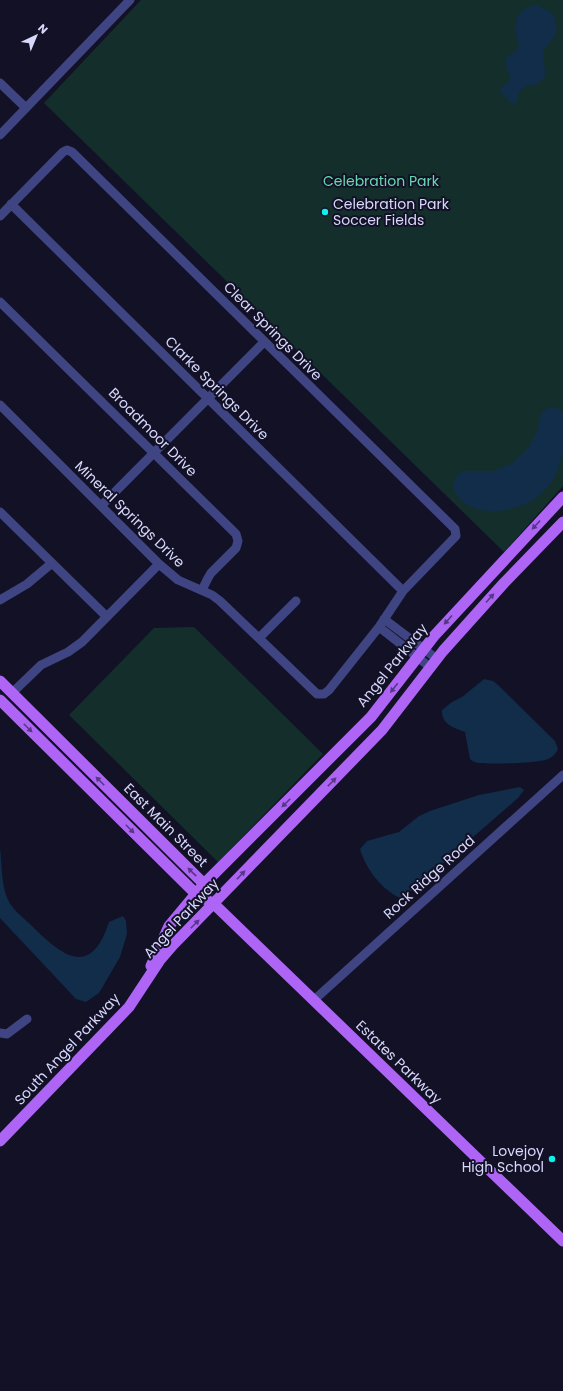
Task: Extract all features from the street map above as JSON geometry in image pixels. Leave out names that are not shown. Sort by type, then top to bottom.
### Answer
[{"type":"main road","name":"Angel Parkway","points":[[138,994],[169,926],[204,884],[371,717],[420,653],[468,598],[563,497]]},
{"type":"main road","name":"Angel Parkway","points":[[138,994],[160,960],[382,730],[433,663],[504,583],[563,522]]},
{"type":"main road","name":"East Main Street","points":[[0,681],[204,884],[214,904]]},
{"type":"main road","points":[[1,703],[12,693]]},
{"type":"main road","name":"East Main Street","points":[[1,703],[196,894],[214,904]]},
{"type":"main road","points":[[99,799],[102,797],[108,798],[149,829]]},
{"type":"main road","name":"Estates Parkway","points":[[214,904],[563,1241]]},
{"type":"main road","name":"South Angel Parkway","points":[[0,1141],[129,1007],[138,994]]},
{"type":"street","points":[[0,135],[130,0]]},
{"type":"street","points":[[0,83],[26,108]]},
{"type":"street","name":"Clear Springs Drive","points":[[11,204],[63,152],[67,150],[72,152],[455,529],[455,538],[403,591]]},
{"type":"street","points":[[0,216],[11,204]]},
{"type":"street","name":"Clarke Springs Drive","points":[[11,204],[403,591]]},
{"type":"street","name":"Broadmoor Drive","points":[[0,302],[234,532],[238,538],[236,548],[211,573],[202,590]]},
{"type":"street","points":[[101,506],[264,342]]},
{"type":"street","name":"Mineral Springs Drive","points":[[0,405],[159,564],[178,580],[189,586],[202,590],[220,601],[314,692],[320,695],[327,692],[379,627]]},
{"type":"street","points":[[0,512],[107,617]]},
{"type":"street","points":[[0,600],[27,584],[52,563]]},
{"type":"street","points":[[12,693],[41,665],[76,647],[159,564]]},
{"type":"street","points":[[403,591],[379,627],[433,663]]},
{"type":"street","points":[[259,638],[296,601]]},
{"type":"street","points":[[384,619],[420,653]]},
{"type":"street","name":"Rock Ridge Road","points":[[314,1000],[563,775]]},
{"type":"street","points":[[0,1033],[6,1034],[27,1019]]},
{"type":"green space","name":"Celebration Park","points":[[141,0],[563,0],[563,486],[504,552],[44,103]]},
{"type":"green space","points":[[194,627],[323,754],[218,862],[69,715],[154,628]]},
{"type":"water","points":[[535,5],[552,14],[556,24],[556,34],[543,52],[545,71],[544,77],[539,83],[523,88],[519,93],[517,102],[514,104],[510,102],[500,91],[501,87],[510,81],[510,74],[505,64],[505,59],[516,50],[519,45],[515,26],[518,15],[527,8]]},
{"type":"water","points":[[554,407],[563,413],[563,454],[551,483],[538,497],[526,504],[494,512],[476,509],[462,502],[454,490],[454,481],[458,475],[462,471],[493,471],[511,464],[528,448],[537,431],[542,412],[548,408]]},
{"type":"water","points":[[484,679],[493,681],[498,685],[555,741],[558,749],[553,756],[545,760],[515,763],[478,763],[470,759],[465,732],[449,725],[442,715],[442,710],[452,702],[462,697]]},
{"type":"water","points":[[520,787],[524,790],[518,798],[411,891],[400,898],[393,894],[375,878],[366,864],[360,849],[367,841],[399,832],[419,816],[430,811],[479,795]]},
{"type":"water","points":[[0,848],[4,890],[9,902],[17,912],[43,937],[65,953],[75,957],[85,956],[94,951],[102,940],[109,922],[123,916],[126,921],[127,934],[120,957],[99,993],[86,1002],[76,999],[0,918]]},
{"type":"place","name":"Celebration Park Soccer Fields","points":[[325,212]]},
{"type":"place","name":"Lovejoy High School","points":[[552,1159]]}]
